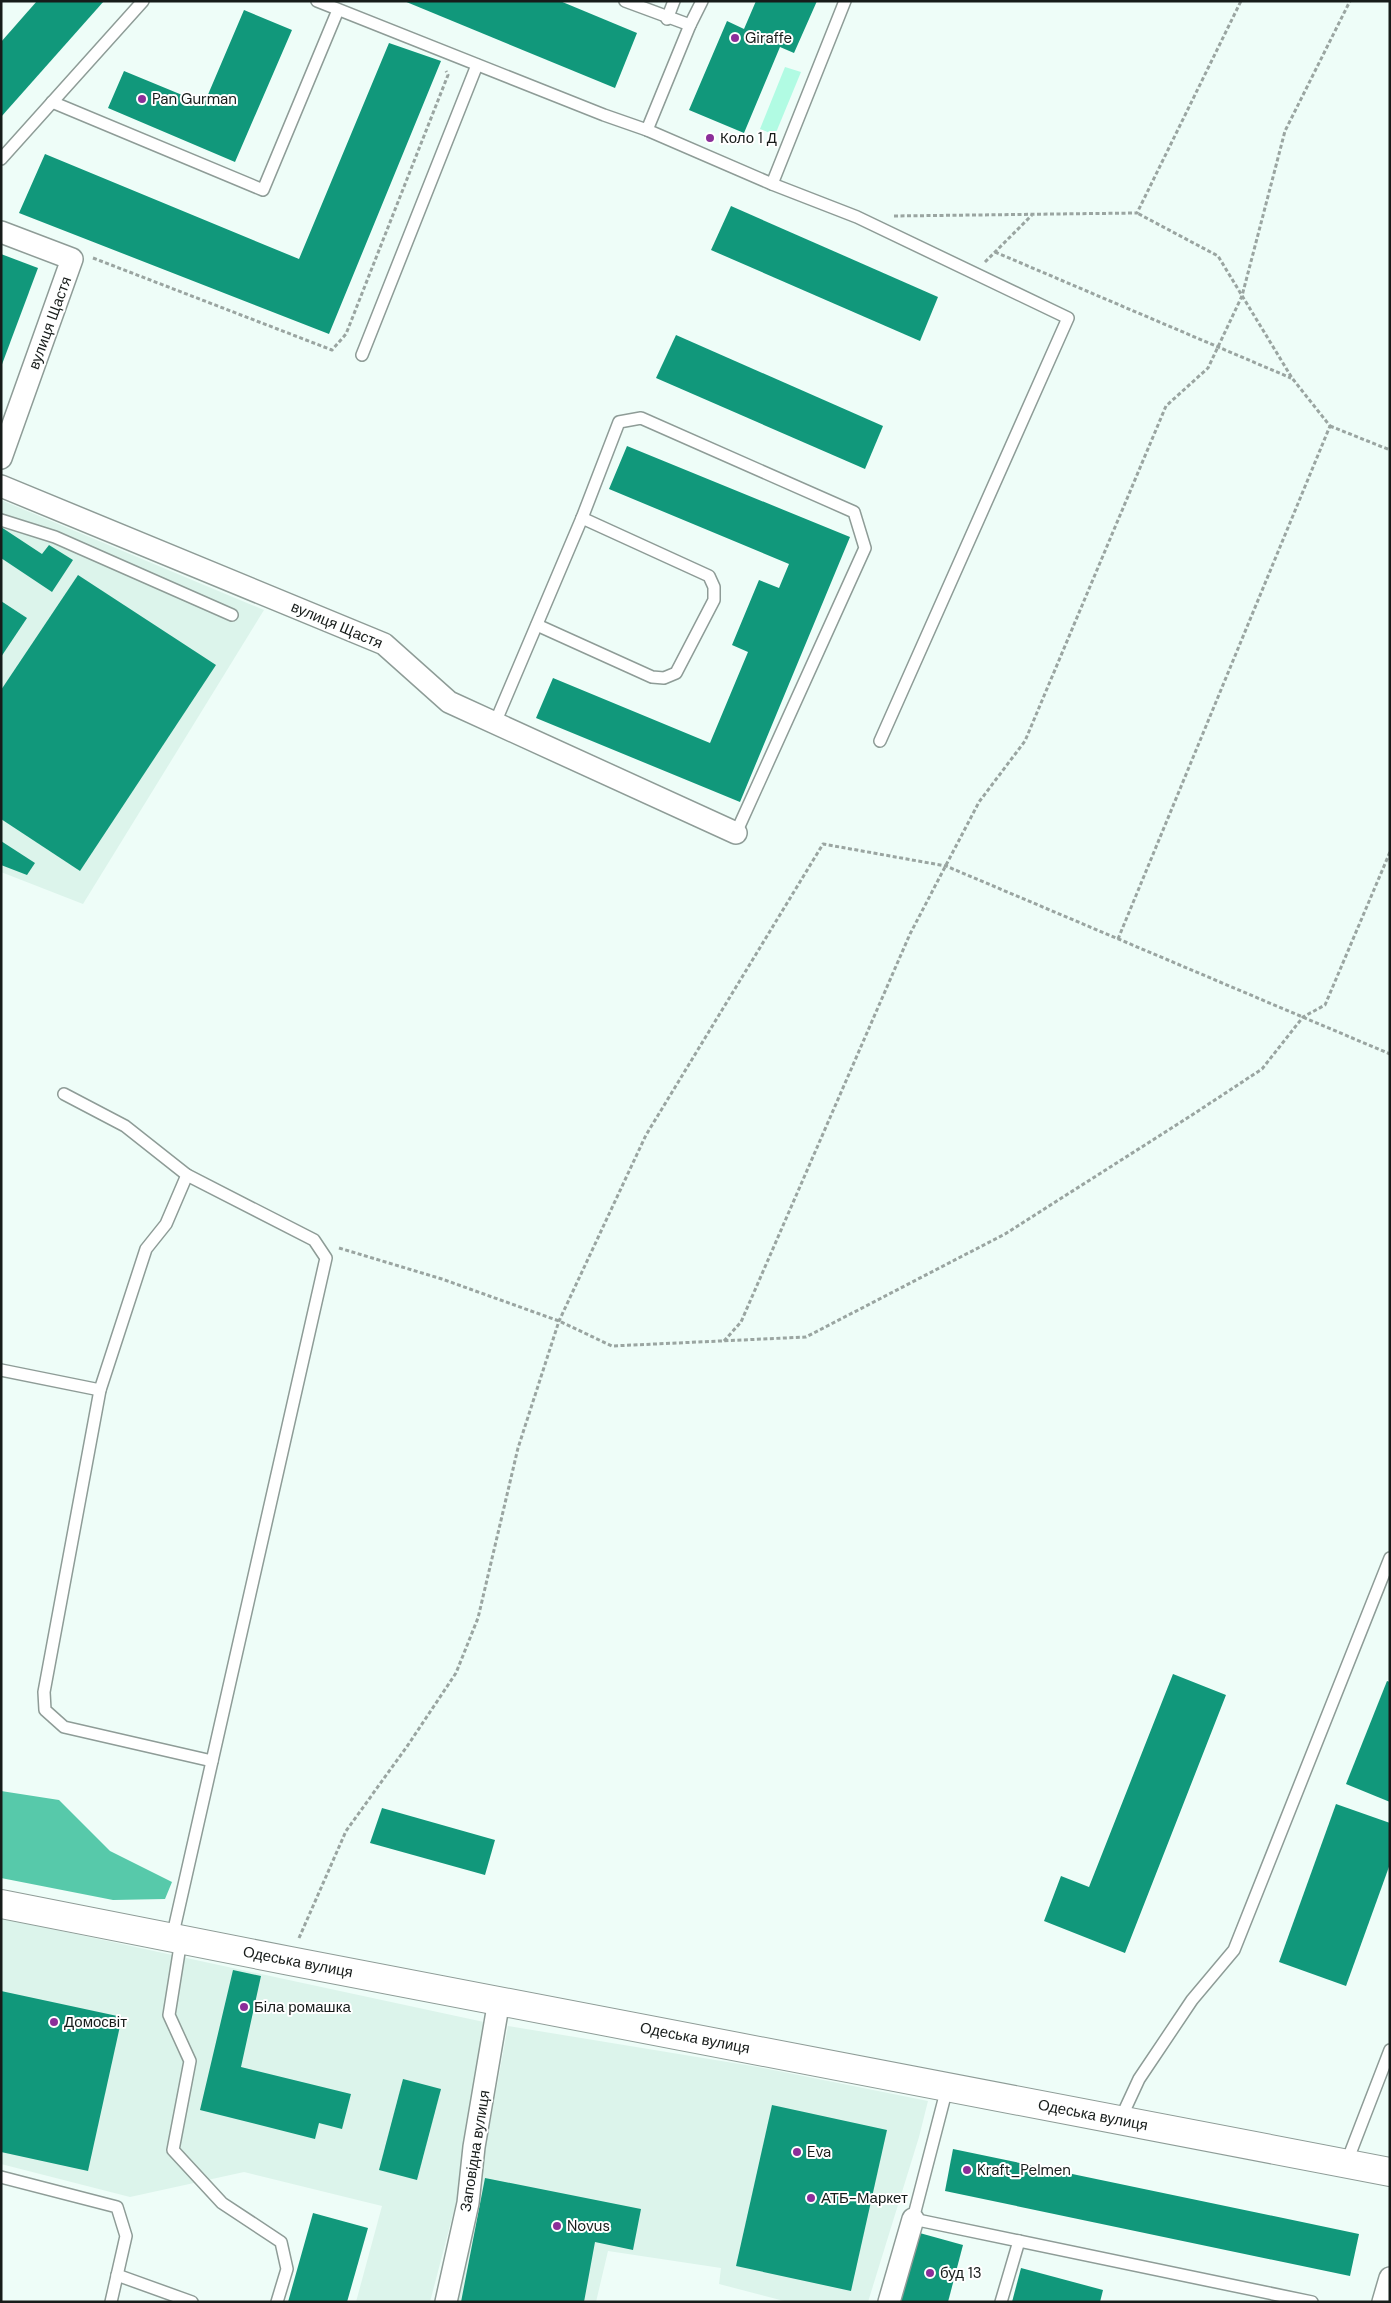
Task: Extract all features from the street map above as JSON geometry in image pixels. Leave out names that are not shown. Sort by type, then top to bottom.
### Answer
[{"type":"street","name":"вулиця Щастя","points":[[1,232],[72,259],[1,458]]},
{"type":"street","name":"вулиця Щастя","points":[[1,486],[384,644],[449,702],[736,833]]},
{"type":"street","name":"Одеська вулиця","points":[[1,1904],[1390,2172]]},
{"type":"street","name":"Заповідна вулиця","points":[[446,2302],[468,2203],[474,2147],[499,2000]]},
{"type":"street","points":[[889,2302],[913,2219]]},
{"type":"street","points":[[1383,2302],[1390,2278]]},
{"type":"lane","points":[[1,158],[143,1]]},
{"type":"lane","points":[[317,1],[647,130],[772,184],[857,216],[1068,318],[880,741]]},
{"type":"lane","points":[[625,1],[667,19],[690,25]]},
{"type":"lane","points":[[667,19],[674,1]]},
{"type":"lane","points":[[647,130],[690,25],[702,1]]},
{"type":"lane","points":[[772,184],[845,1]]},
{"type":"lane","points":[[52,102],[263,190],[338,10]]},
{"type":"lane","points":[[362,355],[477,65]]},
{"type":"lane","points":[[496,723],[582,518],[619,422],[641,418],[854,512],[865,548],[736,833]]},
{"type":"lane","points":[[538,625],[652,677],[664,678],[676,674],[714,600],[714,587],[709,576],[582,518]]},
{"type":"lane","points":[[1,520],[55,537],[232,615]]},
{"type":"lane","points":[[64,1094],[124,1126],[187,1175],[314,1240],[326,1258],[212,1761],[177,1939],[169,2016],[190,2061],[173,2150],[222,2204],[281,2242],[287,2269],[277,2302]]},
{"type":"lane","points":[[187,1175],[166,1224],[146,1248],[100,1390],[44,1692],[45,1710],[64,1727],[212,1761]]},
{"type":"lane","points":[[1,1370],[100,1390]]},
{"type":"lane","points":[[1120,2120],[1139,2079],[1192,2000],[1234,1950],[1390,1558]]},
{"type":"lane","points":[[1346,2164],[1390,2050]]},
{"type":"lane","points":[[947,2088],[913,2219],[1019,2241],[1259,2296],[1312,2302]]},
{"type":"lane","points":[[1,2177],[117,2207],[126,2236],[111,2302]]},
{"type":"lane","points":[[1001,2302],[1019,2241]]},
{"type":"lane","points":[[117,2275],[192,2302]]},
{"type":"path","points":[[1137,213],[1241,1]]},
{"type":"path","points":[[724,1341],[741,1322],[910,934],[979,802],[1025,741],[1166,406],[1208,368],[1242,296],[1284,131],[1350,1]]},
{"type":"path","points":[[72,259],[90,257],[332,350],[346,334],[448,75],[435,48]]},
{"type":"path","points":[[857,216],[1137,213],[1218,256],[1292,378],[1330,426],[1390,450]]},
{"type":"path","points":[[974,273],[1032,215]]},
{"type":"path","points":[[994,252],[1292,378]]},
{"type":"path","points":[[1118,939],[1330,426]]},
{"type":"path","points":[[290,1961],[346,1831],[408,1745],[456,1673],[478,1618],[518,1448],[559,1321],[646,1135],[823,844],[946,866],[1390,1054]]},
{"type":"path","points":[[314,1240],[442,1279],[559,1321],[612,1346],[806,1337],[1005,1234],[1262,1069],[1303,1017],[1325,1005],[1390,852]]},
{"type":"shaded area","points":[[1,500],[264,610],[83,904],[1,872]]},
{"type":"shaded area","points":[[1,1918],[484,2022],[464,2172],[430,2302],[356,2302],[382,2206],[244,2172],[130,2197],[1,2164]]},
{"type":"shaded area","points":[[508,2026],[758,2067],[928,2101],[919,2137],[868,2302],[788,2302],[719,2284],[721,2268],[608,2251],[596,2302],[454,2302],[476,2199]]},
{"type":"green space","points":[[785,67],[801,72],[775,135],[760,129]]},
{"type":"green space","points":[[1,1791],[59,1800],[110,1851],[172,1882],[165,1899],[113,1900],[1,1878]]},
{"type":"building","points":[[37,1],[104,1],[1,117],[1,42]]},
{"type":"building","points":[[404,1],[560,1],[637,33],[615,88]]},
{"type":"building","points":[[756,1],[817,1],[794,53],[780,47],[744,133],[689,110],[727,21],[744,29]]},
{"type":"building","points":[[244,10],[292,30],[235,162],[108,108],[124,71],[204,104]]},
{"type":"building","points":[[389,43],[441,61],[329,334],[19,213],[45,154],[299,259]]},
{"type":"building","points":[[731,206],[938,297],[920,341],[711,250]]},
{"type":"building","points":[[1,254],[38,268],[1,367]]},
{"type":"building","points":[[676,335],[883,426],[865,469],[656,378]]},
{"type":"building","points":[[627,446],[850,537],[740,802],[536,718],[553,678],[710,743],[748,652],[732,645],[759,580],[779,588],[789,564],[609,489]]},
{"type":"building","points":[[1,527],[42,554],[49,545],[73,560],[52,592],[1,558]]},
{"type":"building","points":[[78,575],[216,665],[80,871],[1,819],[1,690]]},
{"type":"building","points":[[1,601],[27,618],[1,657]]},
{"type":"building","points":[[1,841],[35,863],[27,875],[1,865]]},
{"type":"building","points":[[1173,1674],[1226,1695],[1125,1953],[1044,1921],[1061,1876],[1089,1887]]},
{"type":"building","points":[[1387,1681],[1390,1682],[1390,1802],[1346,1784]]},
{"type":"building","points":[[1336,1804],[1390,1823],[1390,1864],[1346,1986],[1279,1962]]},
{"type":"building","points":[[382,1808],[495,1840],[485,1875],[370,1843]]},
{"type":"building","points":[[233,1970],[261,1976],[241,2067],[351,2094],[342,2129],[319,2123],[315,2139],[200,2110]]},
{"type":"building","points":[[1,1991],[122,2017],[88,2171],[1,2152]]},
{"type":"building","points":[[403,2079],[441,2089],[417,2180],[379,2170]]},
{"type":"building","name":"АТБ-Маркет","points":[[772,2105],[887,2130],[851,2291],[736,2266]]},
{"type":"building","points":[[953,2149],[1359,2234],[1350,2276],[945,2191]]},
{"type":"building","name":"Novus","points":[[485,2178],[641,2209],[633,2250],[595,2242],[584,2302],[461,2302]]},
{"type":"building","points":[[313,2213],[368,2228],[347,2302],[288,2302]]},
{"type":"building","name":"буд 13","points":[[916,2232],[963,2245],[948,2302],[897,2302]]},
{"type":"building","points":[[1021,2268],[1103,2290],[1100,2302],[1012,2302]]},
{"type":"place","name":"Giraffe","points":[[735,38]]},
{"type":"place","name":"Pan Gurman","points":[[142,99]]},
{"type":"place","name":"Коло 1 Д","points":[[710,138]]},
{"type":"place","name":"Біла ромашка","points":[[244,2007]]},
{"type":"place","name":"Домосвіт","points":[[54,2022]]},
{"type":"place","name":"Eva","points":[[797,2152]]},
{"type":"place","name":"Kraft_Pelmen","points":[[967,2170]]},
{"type":"place","name":"АТБ-Маркет","points":[[811,2198]]},
{"type":"place","name":"Novus","points":[[557,2226]]},
{"type":"place","name":"буд 13","points":[[930,2273]]}]
